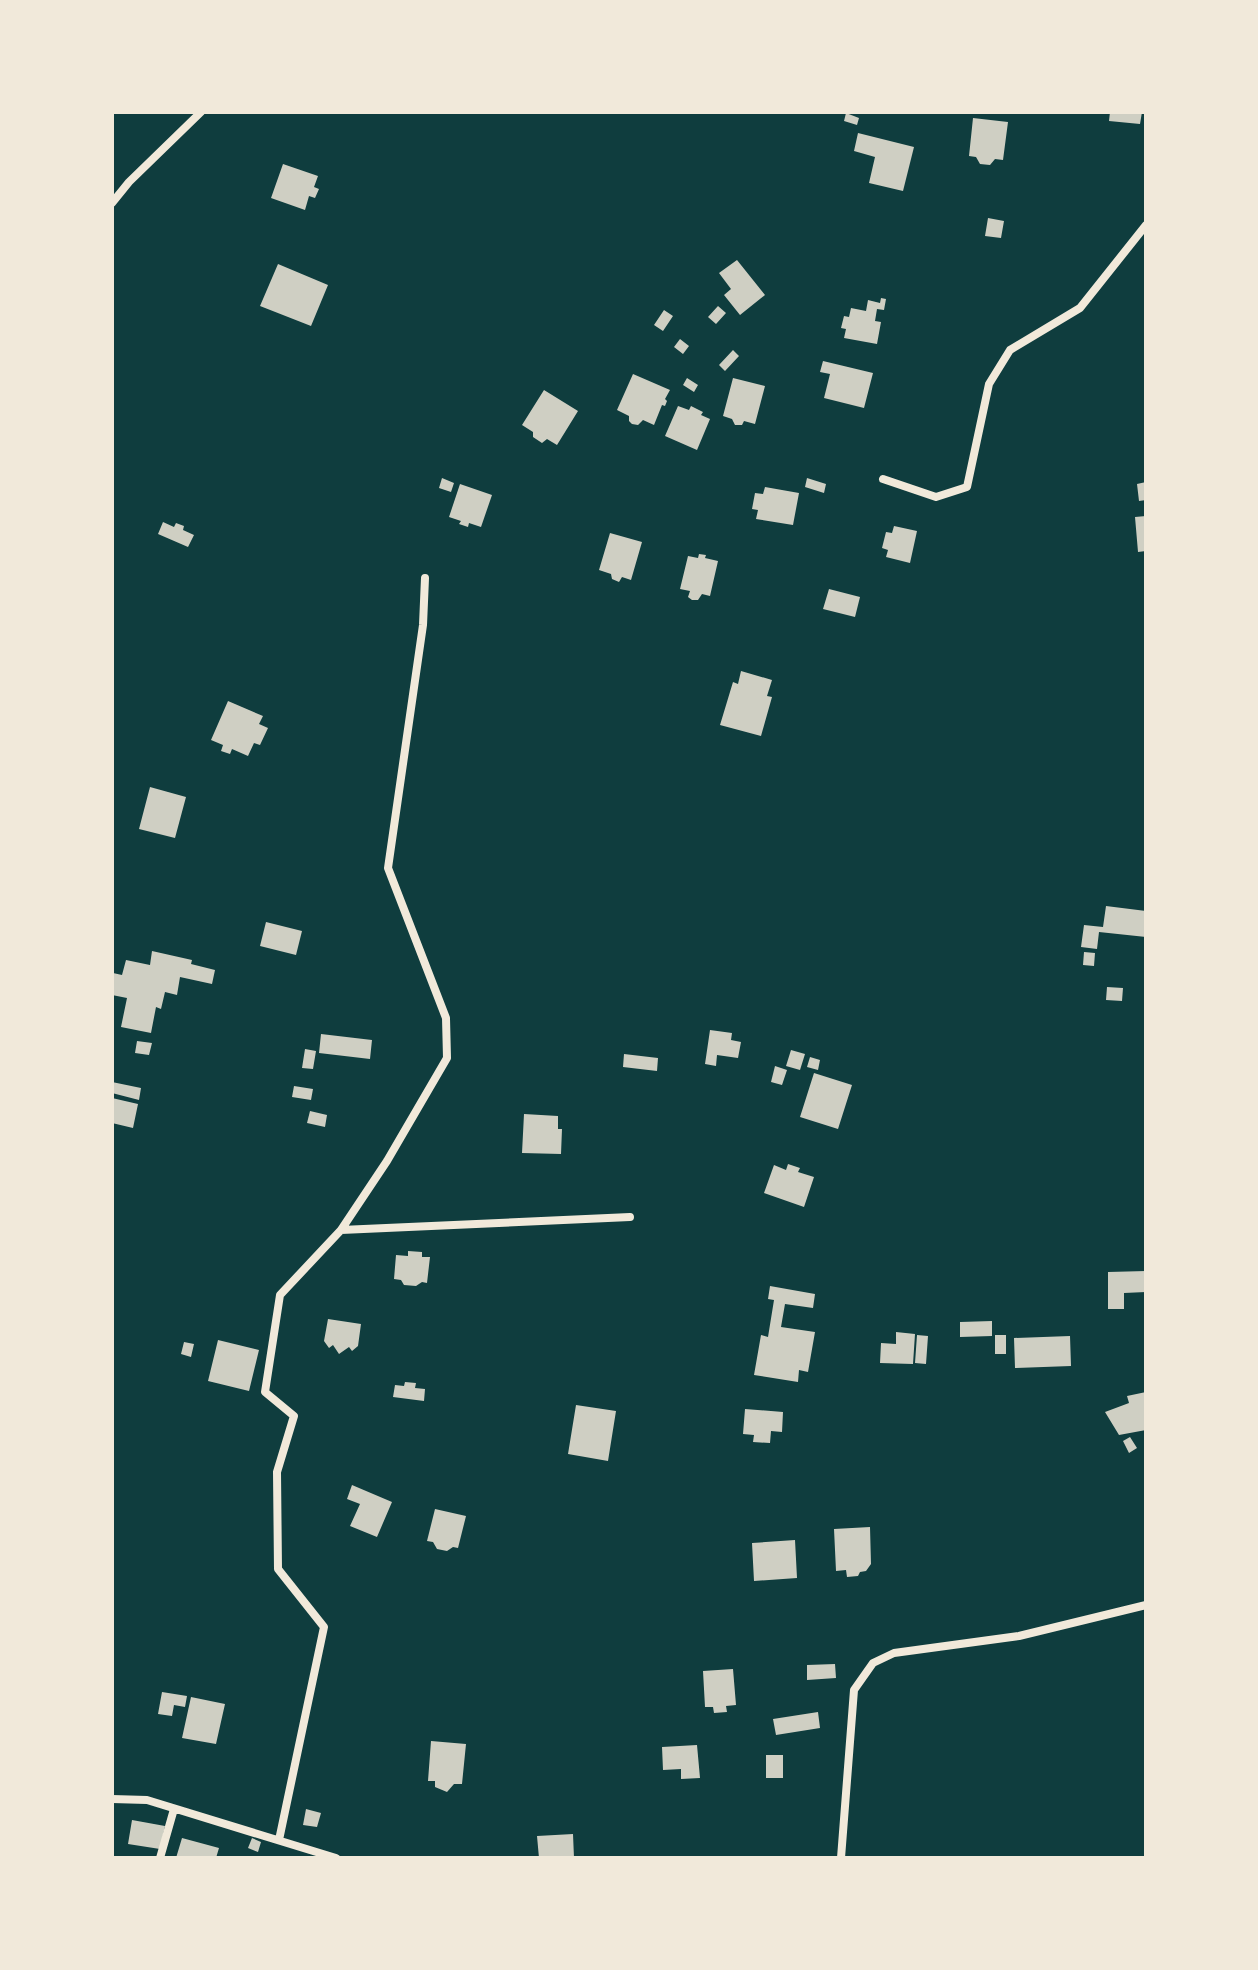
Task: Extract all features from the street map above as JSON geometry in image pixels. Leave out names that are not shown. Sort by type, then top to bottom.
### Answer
[{"type":"street","points":[[112,203],[129,182],[201,112]]},
{"type":"street","points":[[883,479],[936,497],[967,487],[989,384],[1010,350],[1080,308],[1146,225]]},
{"type":"street","points":[[279,1840],[324,1627],[278,1569],[277,1472],[294,1416],[265,1392],[280,1295],[341,1230],[387,1161],[447,1058],[446,1018],[388,868],[423,625],[425,578]]},
{"type":"street","points":[[341,1230],[630,1217]]},
{"type":"street","points":[[841,1858],[854,1690],[873,1663],[894,1653],[1019,1636],[1146,1605]]},
{"type":"street","points":[[112,1799],[147,1800],[336,1858]]},
{"type":"street","points":[[160,1858],[174,1809]]},
{"type":"building","points":[[1110,112],[1142,112],[1140,124],[1109,121]]},
{"type":"building","points":[[846,113],[859,118],[857,125],[844,121]]},
{"type":"building","points":[[973,118],[1008,122],[1003,160],[995,159],[990,165],[980,164],[976,157],[969,156]]},
{"type":"building","points":[[858,133],[914,147],[903,191],[869,183],[875,157],[854,151]]},
{"type":"building","points":[[283,164],[318,176],[314,187],[319,189],[315,198],[309,196],[305,210],[271,198]]},
{"type":"building","points":[[988,218],[1004,221],[1001,238],[985,236]]},
{"type":"building","points":[[737,260],[765,295],[740,315],[724,295],[731,289],[719,273]]},
{"type":"building","points":[[278,264],[328,285],[311,326],[260,306]]},
{"type":"building","points":[[881,298],[886,299],[884,310],[877,309],[875,321],[881,322],[877,344],[844,338],[846,329],[841,328],[844,316],[849,317],[851,308],[866,311],[868,300],[880,303]]},
{"type":"building","points":[[718,306],[726,313],[716,324],[708,317]]},
{"type":"building","points":[[664,310],[673,316],[663,331],[654,325]]},
{"type":"building","points":[[680,339],[689,346],[683,354],[674,347]]},
{"type":"building","points":[[733,350],[739,356],[725,371],[719,365]]},
{"type":"building","points":[[823,361],[873,373],[864,408],[824,398],[830,374],[820,372]]},
{"type":"building","points":[[633,374],[670,390],[654,425],[643,420],[638,425],[632,424],[629,416],[617,410]]},
{"type":"building","points":[[687,378],[698,385],[694,392],[683,385]]},
{"type":"building","points":[[733,378],[765,386],[755,424],[744,421],[742,425],[735,425],[732,419],[723,416]]},
{"type":"building","points":[[544,390],[578,411],[557,445],[547,439],[542,443],[522,425]]},
{"type":"building","points":[[678,406],[689,410],[691,406],[710,419],[697,450],[665,436]]},
{"type":"building","points":[[442,478],[454,483],[451,492],[439,488]]},
{"type":"building","points":[[807,478],[826,484],[824,493],[805,487]]},
{"type":"building","points":[[1146,482],[1146,500],[1139,501],[1137,484]]},
{"type":"building","points":[[460,484],[492,495],[481,527],[469,523],[468,527],[449,517]]},
{"type":"building","points":[[765,487],[799,493],[793,525],[756,519],[758,510],[752,509],[755,493],[763,494]]},
{"type":"building","points":[[1146,516],[1146,551],[1138,552],[1135,517]]},
{"type":"building","points":[[163,522],[174,527],[176,523],[184,526],[183,530],[194,535],[188,547],[158,534]]},
{"type":"building","points":[[894,526],[917,531],[910,563],[886,557],[888,550],[882,548],[886,532],[892,533]]},
{"type":"building","points":[[610,533],[642,542],[631,580],[622,577],[619,582],[612,579],[611,574],[599,570]]},
{"type":"building","points":[[699,554],[718,561],[710,596],[702,594],[698,600],[692,600],[688,597],[690,591],[680,589],[688,556],[698,558]]},
{"type":"building","points":[[829,589],[860,597],[855,617],[823,609]]},
{"type":"building","points":[[741,671],[772,680],[767,696],[772,697],[761,736],[720,725],[733,682],[738,684]]},
{"type":"building","points":[[228,701],[263,716],[259,724],[268,728],[260,745],[254,743],[248,756],[232,749],[230,754],[221,751],[223,745],[211,740]]},
{"type":"building","points":[[150,787],[186,797],[175,838],[139,829]]},
{"type":"building","points":[[1106,906],[1146,911],[1146,937],[1099,932],[1097,949],[1081,947],[1084,925],[1103,927]]},
{"type":"building","points":[[266,922],[302,931],[296,955],[260,946]]},
{"type":"building","points":[[152,951],[192,960],[191,964],[215,970],[212,984],[180,977],[177,995],[165,992],[161,1009],[156,1007],[151,1033],[121,1027],[127,998],[112,995],[113,973],[122,975],[126,960],[150,965]]},
{"type":"building","points":[[1084,952],[1095,953],[1094,966],[1083,965]]},
{"type":"building","points":[[1107,987],[1123,988],[1122,1001],[1106,1000]]},
{"type":"building","points":[[710,1030],[732,1033],[731,1040],[741,1042],[738,1058],[717,1055],[716,1066],[705,1064]]},
{"type":"building","points":[[321,1034],[372,1040],[370,1059],[319,1053]]},
{"type":"building","points":[[137,1041],[152,1043],[149,1055],[135,1053]]},
{"type":"building","points":[[305,1049],[316,1051],[313,1069],[302,1068]]},
{"type":"building","points":[[791,1050],[805,1054],[800,1070],[786,1066]]},
{"type":"building","points":[[624,1054],[658,1058],[657,1071],[623,1067]]},
{"type":"building","points":[[810,1057],[820,1060],[818,1070],[807,1067]]},
{"type":"building","points":[[775,1066],[787,1070],[782,1085],[771,1082]]},
{"type":"building","points":[[814,1073],[852,1085],[838,1129],[800,1117]]},
{"type":"building","points":[[112,1082],[141,1088],[139,1100],[112,1093]]},
{"type":"building","points":[[294,1086],[313,1089],[311,1100],[292,1097]]},
{"type":"building","points":[[112,1098],[138,1104],[133,1128],[112,1123]]},
{"type":"building","points":[[310,1111],[327,1115],[325,1127],[307,1123]]},
{"type":"building","points":[[524,1114],[558,1116],[558,1129],[562,1129],[561,1154],[522,1153]]},
{"type":"building","points":[[788,1164],[800,1168],[798,1172],[814,1177],[804,1207],[764,1193],[774,1165],[786,1170]]},
{"type":"building","points":[[408,1251],[422,1252],[422,1257],[430,1257],[427,1283],[404,1285],[401,1280],[394,1279],[396,1255],[408,1256]]},
{"type":"building","points":[[1146,1271],[1146,1292],[1124,1293],[1124,1309],[1108,1309],[1108,1272]]},
{"type":"building","points":[[770,1286],[815,1294],[813,1308],[785,1304],[781,1327],[815,1332],[808,1372],[799,1370],[798,1382],[754,1375],[761,1335],[768,1337],[774,1300],[768,1299]]},
{"type":"building","points":[[328,1319],[361,1324],[358,1346],[352,1351],[349,1347],[339,1354],[333,1345],[329,1348],[324,1341]]},
{"type":"building","points":[[992,1321],[992,1336],[960,1337],[960,1322]]},
{"type":"building","points":[[896,1332],[915,1334],[913,1364],[880,1363],[881,1343],[896,1344]]},
{"type":"building","points":[[917,1335],[928,1336],[926,1364],[915,1363]]},
{"type":"building","points":[[995,1335],[1006,1335],[1006,1354],[995,1354]]},
{"type":"building","points":[[1070,1336],[1071,1366],[1015,1368],[1014,1338]]},
{"type":"building","points":[[218,1340],[259,1350],[249,1391],[208,1381]]},
{"type":"building","points":[[184,1342],[194,1344],[191,1357],[181,1354]]},
{"type":"building","points":[[405,1382],[416,1383],[415,1388],[425,1389],[424,1401],[393,1397],[395,1385],[404,1386]]},
{"type":"building","points":[[1146,1392],[1146,1430],[1119,1435],[1105,1412],[1129,1403],[1127,1396]]},
{"type":"building","points":[[576,1405],[616,1411],[608,1461],[568,1454]]},
{"type":"building","points":[[745,1409],[783,1412],[782,1432],[771,1431],[770,1443],[753,1442],[754,1435],[743,1434]]},
{"type":"building","points":[[1130,1437],[1137,1448],[1129,1453],[1123,1441]]},
{"type":"building","points":[[352,1485],[392,1502],[377,1537],[350,1526],[360,1504],[347,1499]]},
{"type":"building","points":[[435,1509],[466,1516],[458,1548],[447,1551],[437,1549],[433,1542],[427,1541]]},
{"type":"building","points":[[870,1527],[871,1564],[866,1571],[847,1577],[846,1570],[836,1571],[834,1529]]},
{"type":"building","points":[[795,1540],[797,1578],[754,1581],[752,1543]]},
{"type":"building","points":[[835,1664],[836,1678],[807,1680],[807,1665]]},
{"type":"building","points":[[733,1669],[736,1705],[726,1706],[727,1712],[714,1713],[713,1707],[705,1707],[703,1671]]},
{"type":"building","points":[[162,1692],[187,1696],[185,1707],[174,1705],[172,1716],[158,1714]]},
{"type":"building","points":[[191,1697],[225,1704],[216,1744],[182,1738]]},
{"type":"building","points":[[818,1712],[820,1728],[776,1735],[773,1719]]},
{"type":"building","points":[[431,1741],[466,1744],[462,1784],[454,1784],[447,1792],[435,1787],[435,1781],[428,1781]]},
{"type":"building","points":[[697,1745],[700,1778],[681,1779],[681,1769],[663,1770],[662,1747]]},
{"type":"building","points":[[766,1755],[783,1755],[783,1778],[766,1778]]},
{"type":"building","points":[[306,1809],[321,1813],[317,1827],[303,1825]]},
{"type":"building","points":[[132,1820],[165,1826],[160,1849],[128,1844]]},
{"type":"building","points":[[573,1834],[574,1858],[539,1858],[537,1836]]},
{"type":"building","points":[[182,1838],[219,1848],[216,1858],[176,1858]]},
{"type":"building","points":[[252,1838],[261,1842],[258,1852],[248,1848]]}]
